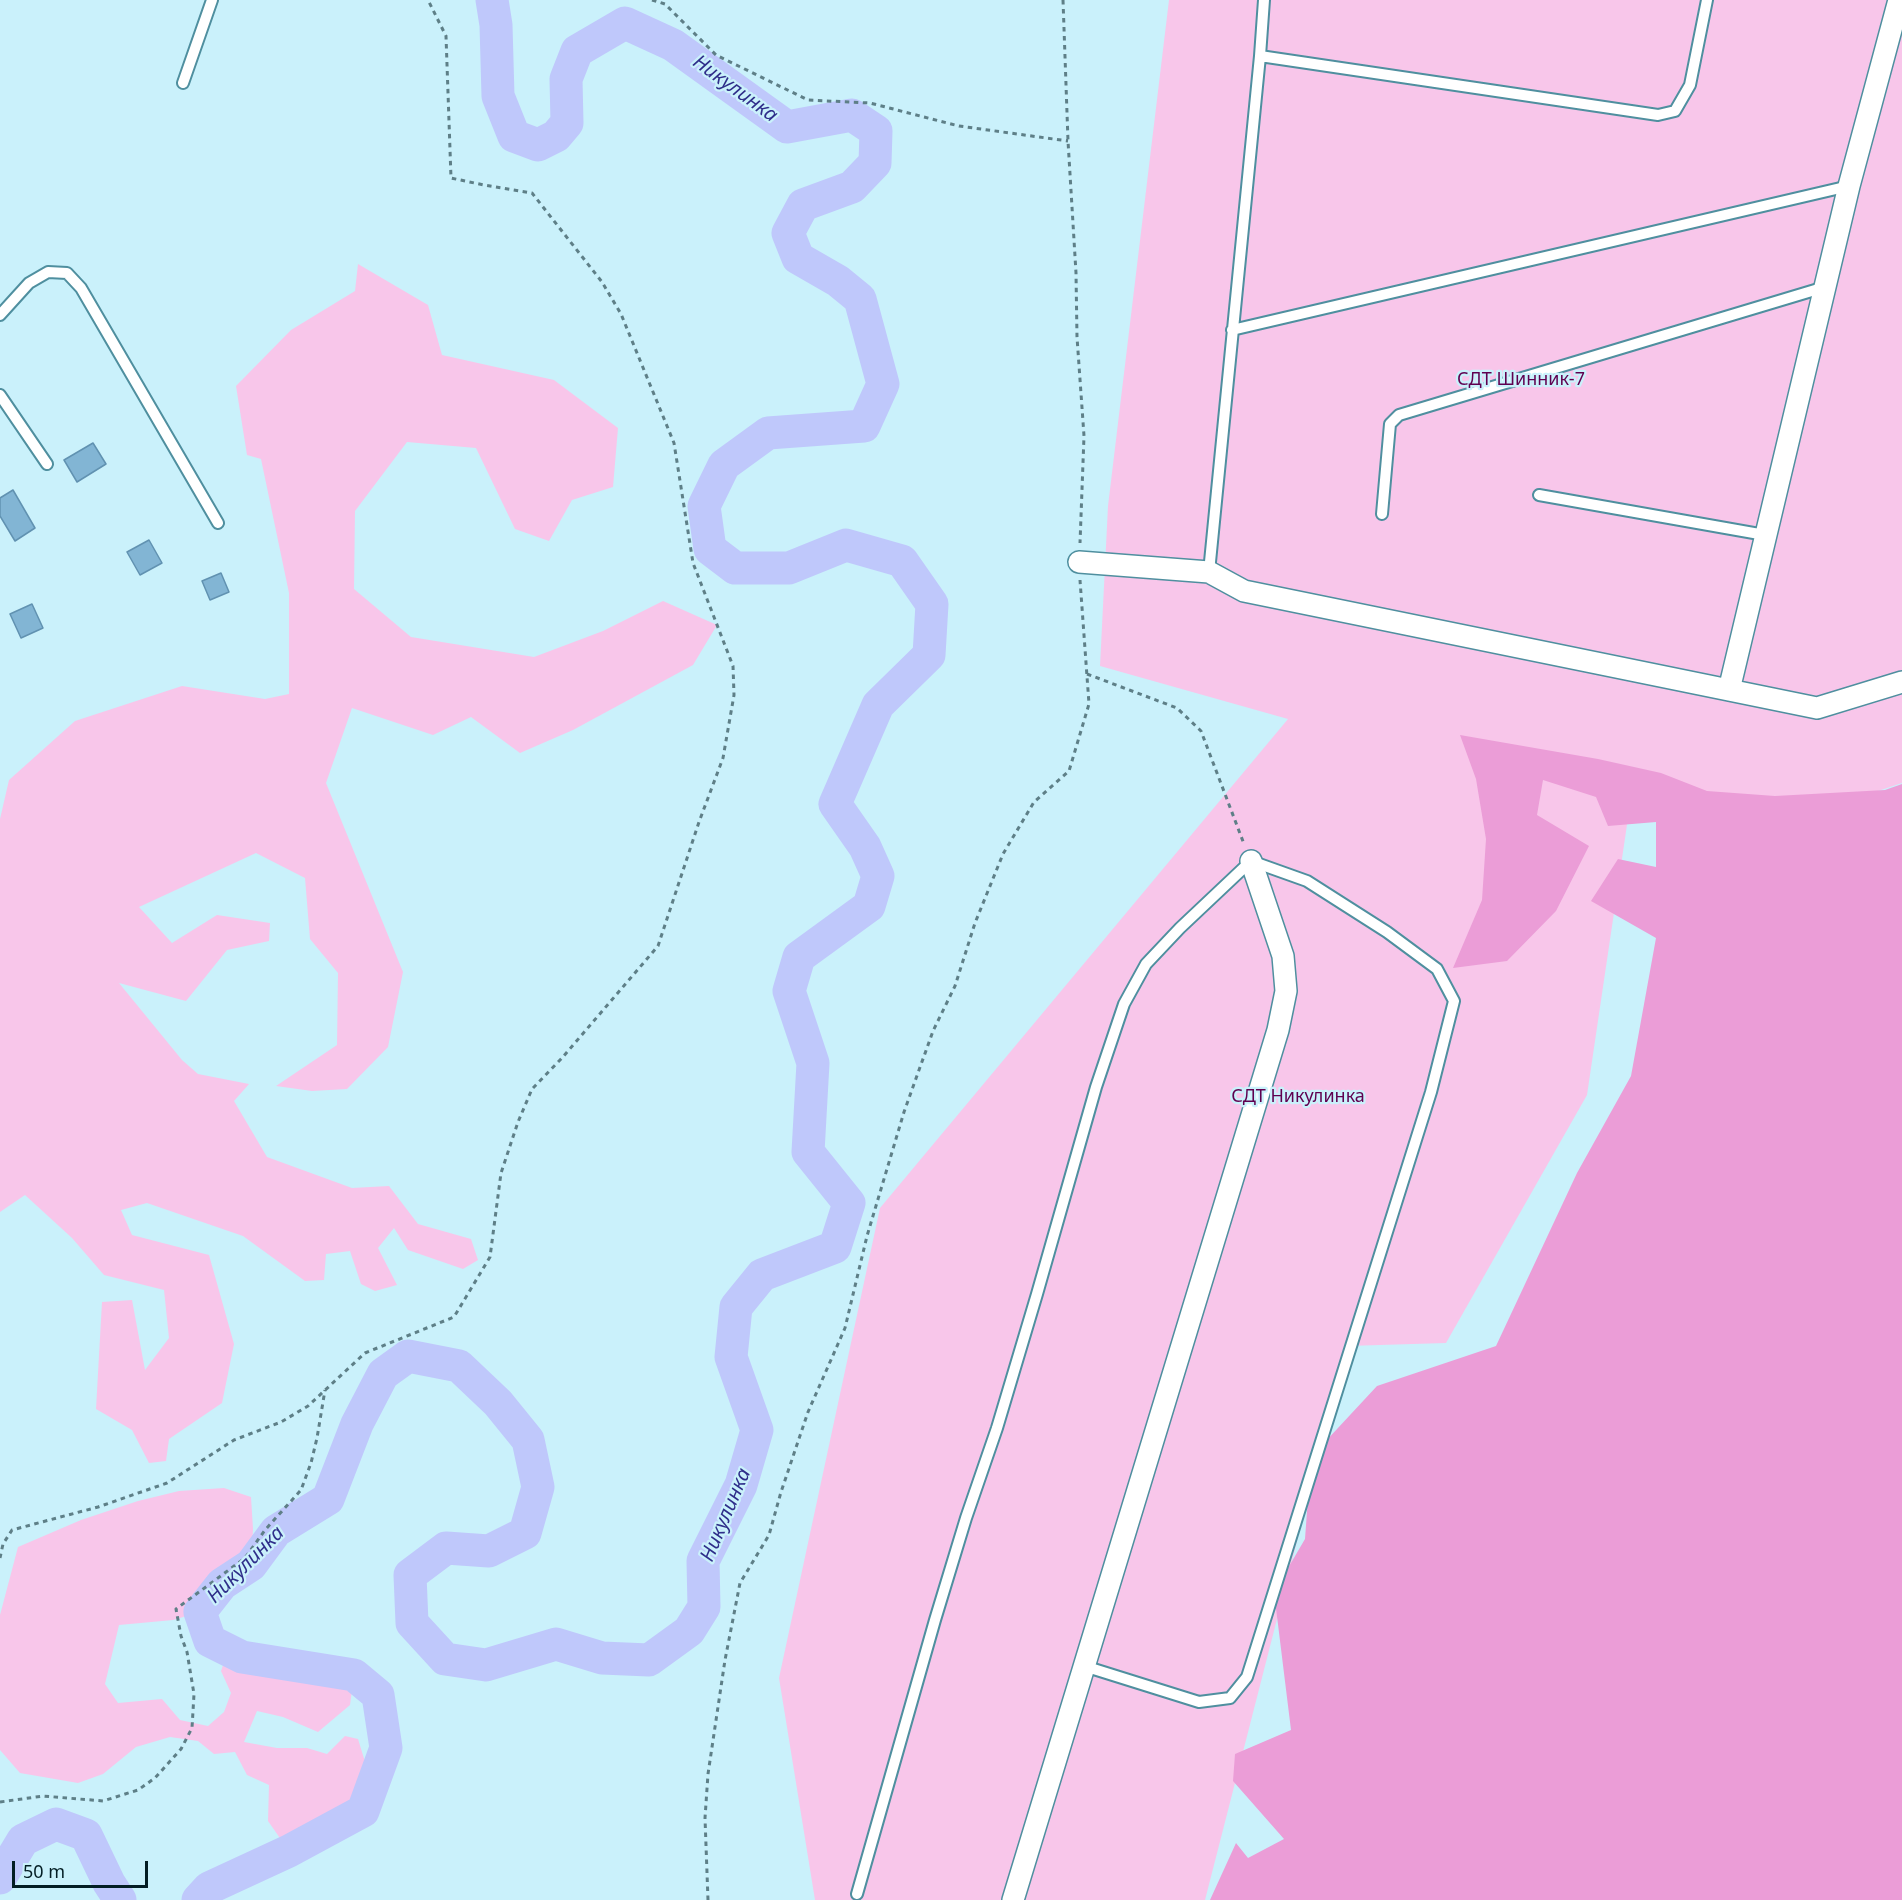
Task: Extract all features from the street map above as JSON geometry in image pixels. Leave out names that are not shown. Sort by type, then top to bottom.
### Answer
[{"type":"street","points":[[1729,690],[1825,287],[1899,0]]},
{"type":"street","points":[[1079,562],[1209,572],[1244,591],[1817,708],[1902,682]]},
{"type":"street","points":[[1013,1900],[1278,1030],[1286,991],[1283,956],[1251,861]]},
{"type":"lane","points":[[183,83],[212,0]]},
{"type":"lane","points":[[1209,572],[1264,0]]},
{"type":"lane","points":[[1260,56],[1658,115],[1675,111],[1690,85],[1707,0]]},
{"type":"lane","points":[[1232,330],[1850,186]]},
{"type":"lane","points":[[0,315],[29,283],[48,272],[67,273],[81,288],[218,523]]},
{"type":"lane","points":[[1382,514],[1390,424],[1399,416],[1825,287]]},
{"type":"lane","points":[[0,395],[47,464]]},
{"type":"lane","points":[[1539,495],[1765,535]]},
{"type":"lane","points":[[857,1893],[935,1620],[1007,1395],[1096,1087],[1124,1004],[1146,964],[1180,928],[1251,861],[1307,881],[1388,932],[1437,969],[1454,1001],[1431,1092],[1247,1677],[1230,1698],[1199,1702],[1084,1666]]},
{"type":"path","points":[[0,1558],[3,1544],[12,1530],[98,1507],[167,1483],[234,1440],[281,1422],[308,1406],[365,1353],[454,1317],[490,1257],[501,1173],[532,1089],[562,1058],[658,946],[723,758],[734,695],[733,666],[693,563],[674,443],[621,314],[602,282],[532,193],[451,177],[446,36],[429,0]]},
{"type":"path","points":[[652,0],[665,4],[716,55],[808,100],[870,104],[959,126],[1068,141]]},
{"type":"path","points":[[708,1900],[705,1818],[708,1774],[725,1660],[740,1583],[769,1535],[808,1412],[845,1329],[867,1236],[904,1113],[933,1031],[956,986],[975,923],[1003,854],[1034,802],[1069,771],[1089,704],[1079,562],[1084,436],[1077,337],[1063,0]]},
{"type":"path","points":[[1087,674],[1177,708],[1201,731],[1251,861]]},
{"type":"path","points":[[0,1802],[43,1796],[103,1801],[138,1790],[154,1778],[181,1749],[192,1728],[194,1694],[176,1610],[245,1558],[265,1530],[301,1490],[317,1438],[325,1390]]},
{"type":"green space","points":[[1169,0],[1902,0],[1902,783],[1836,805],[1632,791],[1587,1095],[1446,1343],[1347,1346],[1205,1900],[815,1900],[779,1678],[880,1208],[1288,719],[1100,666],[1108,506]]},
{"type":"green space","points":[[358,264],[428,305],[442,355],[554,380],[618,428],[613,487],[572,500],[549,541],[515,529],[476,448],[407,442],[355,511],[354,589],[411,637],[534,657],[603,631],[663,601],[717,625],[693,665],[573,730],[520,753],[471,717],[433,735],[352,708],[326,783],[403,972],[388,1047],[347,1089],[312,1091],[276,1086],[337,1045],[338,973],[310,939],[305,878],[256,853],[139,907],[172,943],[217,915],[270,923],[269,941],[227,950],[186,1001],[119,983],[182,1060],[198,1074],[249,1084],[234,1101],[267,1157],[352,1188],[389,1186],[418,1224],[471,1239],[478,1260],[463,1269],[408,1250],[394,1228],[378,1248],[397,1285],[375,1291],[361,1284],[350,1251],[326,1254],[324,1280],[305,1281],[243,1236],[147,1203],[121,1210],[132,1235],[209,1255],[234,1344],[222,1403],[169,1439],[166,1461],[149,1463],[132,1430],[96,1409],[102,1302],[132,1300],[145,1370],[169,1338],[164,1290],[104,1275],[72,1238],[25,1195],[0,1212],[0,819],[9,780],[75,721],[182,686],[265,699],[289,694],[289,593],[261,459],[247,455],[236,386],[291,330],[355,291]]},
{"type":"green space","points":[[224,1488],[251,1497],[253,1529],[251,1565],[222,1584],[200,1612],[173,1620],[119,1625],[105,1684],[118,1703],[162,1699],[180,1720],[208,1726],[224,1712],[231,1693],[221,1671],[228,1651],[242,1657],[354,1675],[350,1705],[318,1732],[283,1717],[257,1711],[244,1742],[277,1748],[307,1748],[327,1754],[345,1736],[358,1739],[366,1765],[356,1786],[363,1811],[289,1851],[268,1821],[269,1785],[247,1775],[235,1752],[214,1754],[198,1741],[170,1737],[136,1747],[103,1774],[78,1783],[20,1773],[0,1750],[0,1615],[18,1547],[81,1520],[138,1501],[179,1491]]},
{"type":"shaded area","points":[[1460,735],[1598,759],[1661,773],[1707,791],[1775,796],[1885,790],[1902,784],[1902,1900],[1210,1900],[1236,1843],[1248,1858],[1284,1839],[1233,1781],[1235,1754],[1291,1730],[1274,1592],[1305,1539],[1311,1457],[1377,1386],[1496,1346],[1577,1173],[1631,1076],[1656,938],[1591,901],[1618,859],[1656,867],[1656,822],[1608,826],[1596,797],[1543,780],[1537,815],[1589,846],[1556,911],[1507,961],[1453,968],[1482,900],[1486,839],[1476,779]]},
{"type":"building","points":[[93,443],[106,464],[77,482],[64,460]]},
{"type":"building","points":[[13,490],[35,528],[15,541],[0,516],[0,498]]},
{"type":"building","points":[[149,540],[162,563],[140,575],[127,552]]},
{"type":"building","points":[[221,573],[229,592],[210,600],[202,581]]},
{"type":"building","points":[[32,604],[43,628],[21,638],[10,614]]},
{"type":"waterway","name":"Никулинка","points":[[198,1900],[209,1888],[289,1851],[363,1811],[386,1748],[378,1695],[354,1675],[242,1657],[210,1641],[200,1612],[222,1584],[251,1565],[276,1531],[328,1499],[357,1424],[383,1374],[408,1356],[459,1366],[498,1403],[528,1440],[538,1487],[525,1533],[489,1551],[446,1548],[410,1575],[412,1623],[445,1659],[486,1665],[556,1644],[602,1658],[649,1660],[689,1631],[704,1607],[703,1561],[741,1485],[757,1430],[731,1357],[736,1307],[762,1275],[835,1247],[849,1203],[808,1152],[813,1063],[789,991],[799,957],[869,906],[878,876],[865,847],[835,804],[878,705],[929,655],[932,604],[902,561],[846,545],[789,568],[735,568],[710,549],[704,506],[724,465],[768,433],[864,426],[883,384],[860,299],[838,281],[798,258],[788,233],[803,205],[852,187],[875,163],[876,131],[852,115],[787,127],[673,45],[625,23],[577,51],[566,79],[567,123],[556,136],[538,145],[514,136],[498,96],[496,25],[492,0]]},
{"type":"waterway","name":"Никулинка","points":[[0,1878],[23,1840],[56,1824],[86,1835],[109,1883],[120,1900]]},
{"type":"park label","name":"СДТ Шинник-7","points":[[1521,380]]},
{"type":"park label","name":"СДТ Никулинка","points":[[1298,1097]]}]
